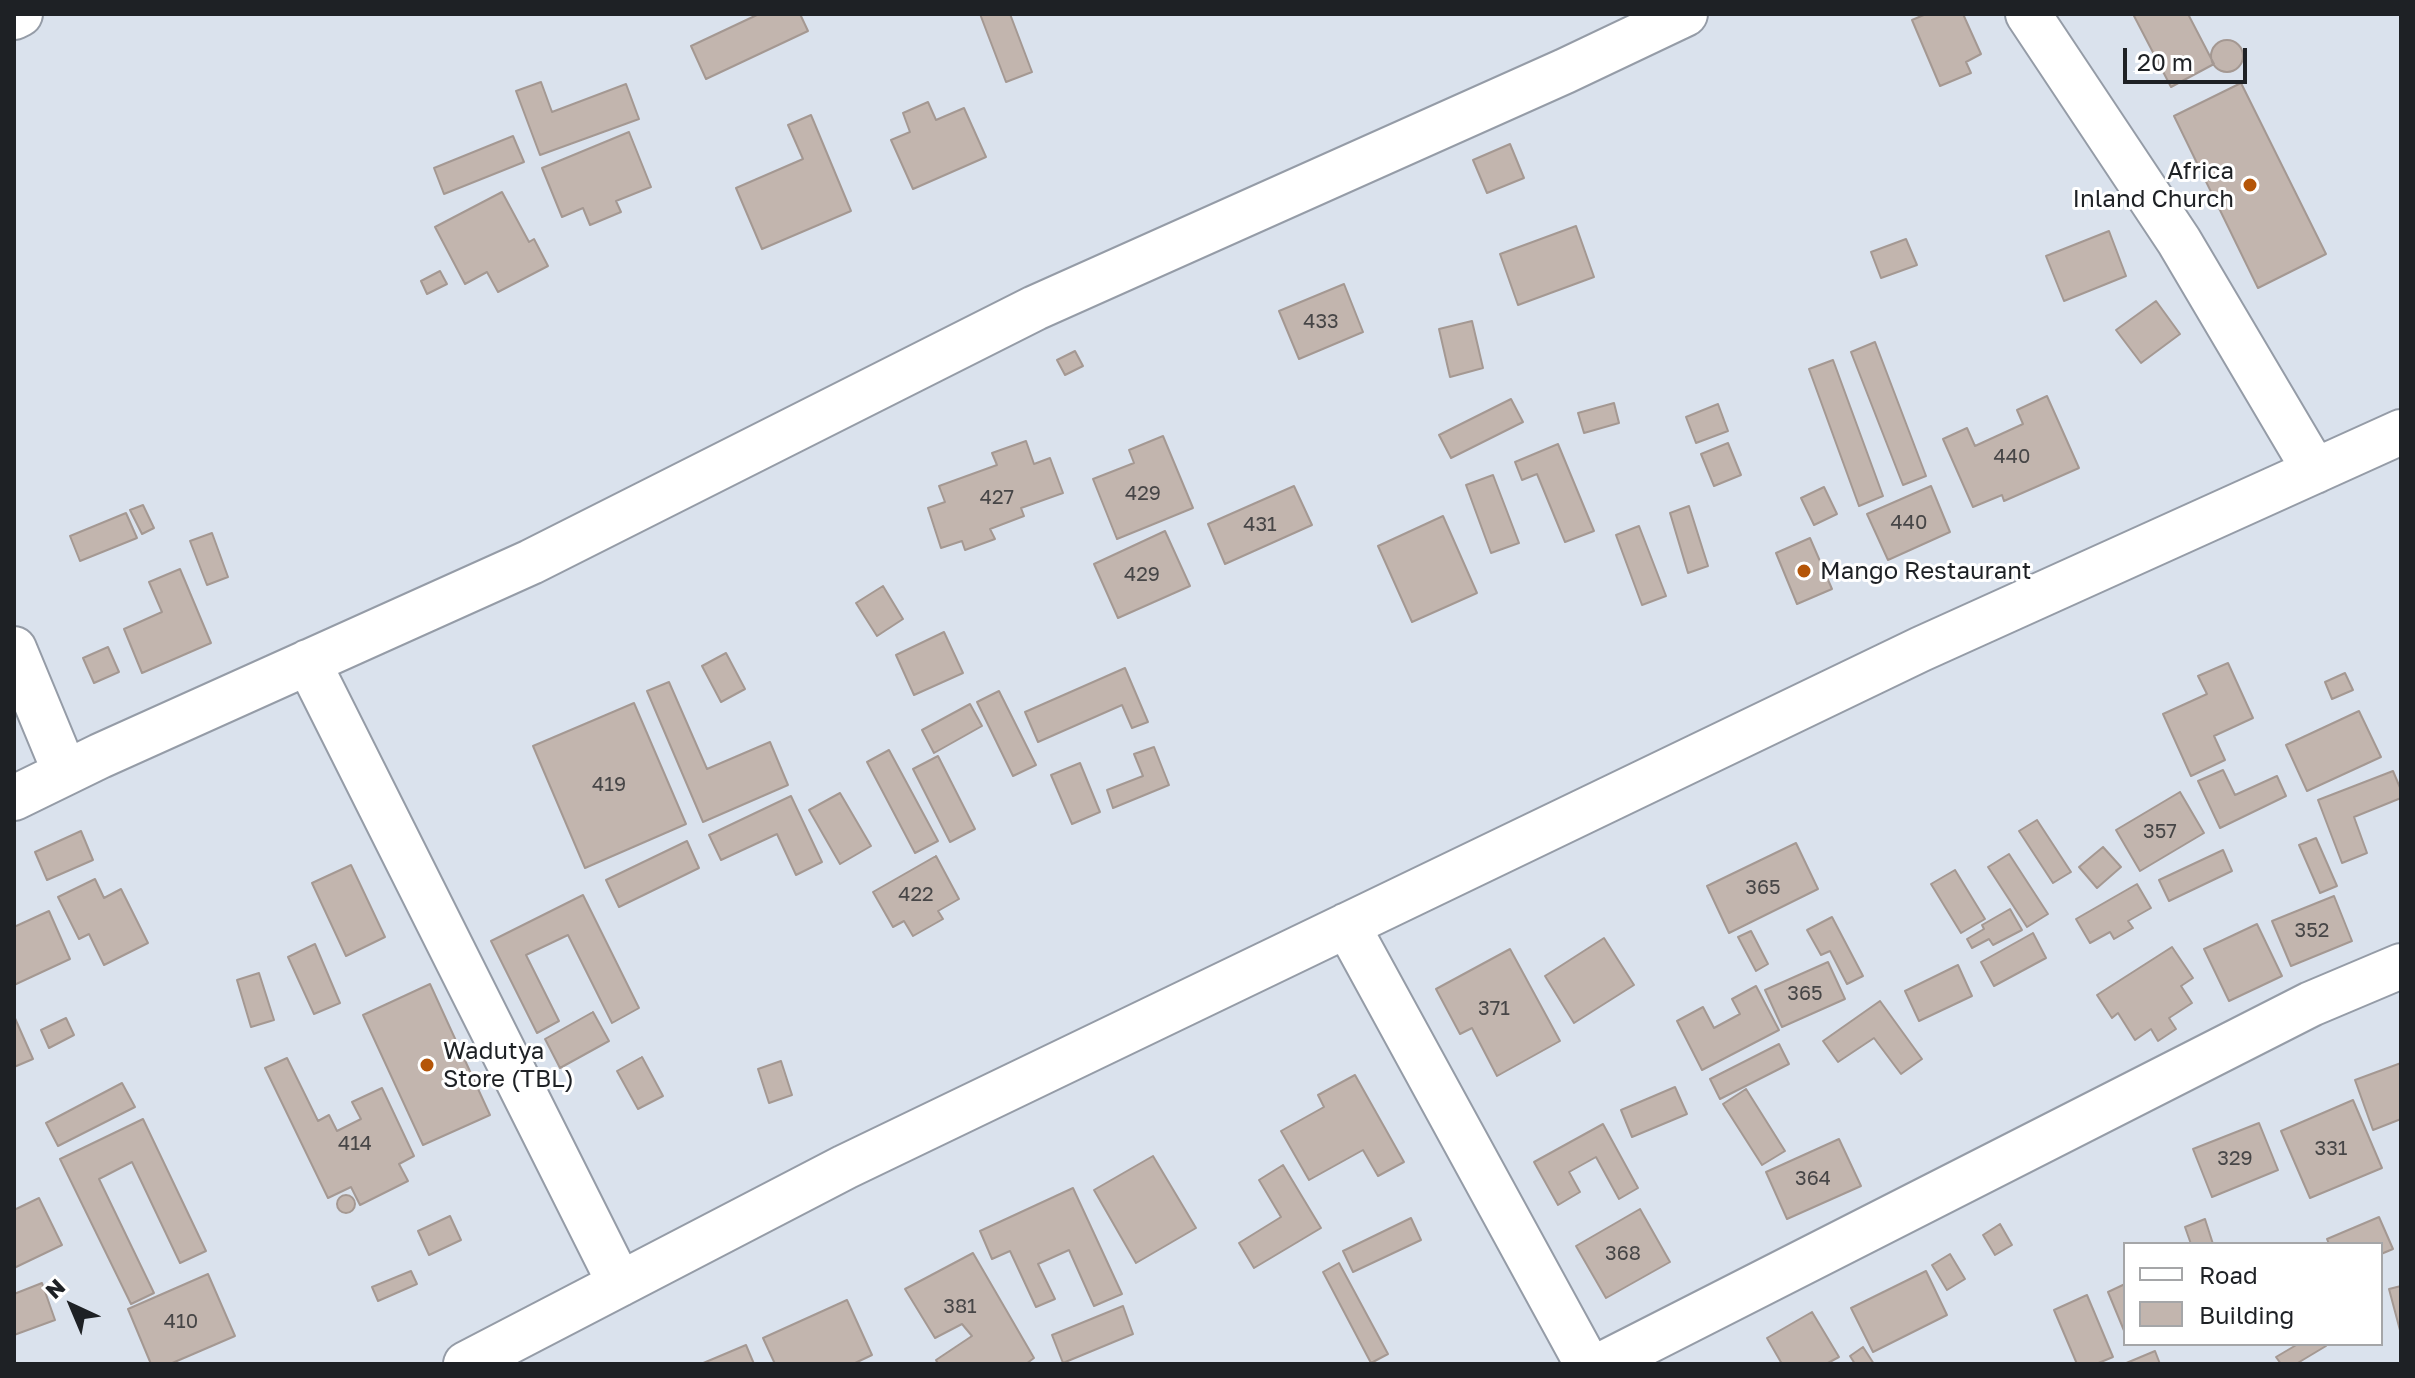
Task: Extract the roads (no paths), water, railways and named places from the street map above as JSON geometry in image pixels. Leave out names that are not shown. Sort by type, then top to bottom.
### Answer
[{"type":"street","points":[[14,17],[20,14]]},
{"type":"street","points":[[14,798],[65,772],[531,562],[1035,308],[1565,71],[1685,14]]},
{"type":"street","points":[[2028,14],[2179,241],[2315,471]]},
{"type":"street","points":[[466,1364],[845,1167],[1347,925],[1921,649],[2401,432]]},
{"type":"street","points":[[14,649],[65,772]]},
{"type":"street","points":[[308,662],[620,1284]]},
{"type":"street","points":[[1347,925],[1587,1364]]},
{"type":"street","points":[[1603,1364],[2311,1004],[2401,966]]},
{"type":"place","name":"Africa Inland Church","points":[[2250,185]]},
{"type":"place","name":"Mango Restaurant","points":[[1804,571]]},
{"type":"place","name":"Wadutya Store (TBL)","points":[[427,1065]]}]
